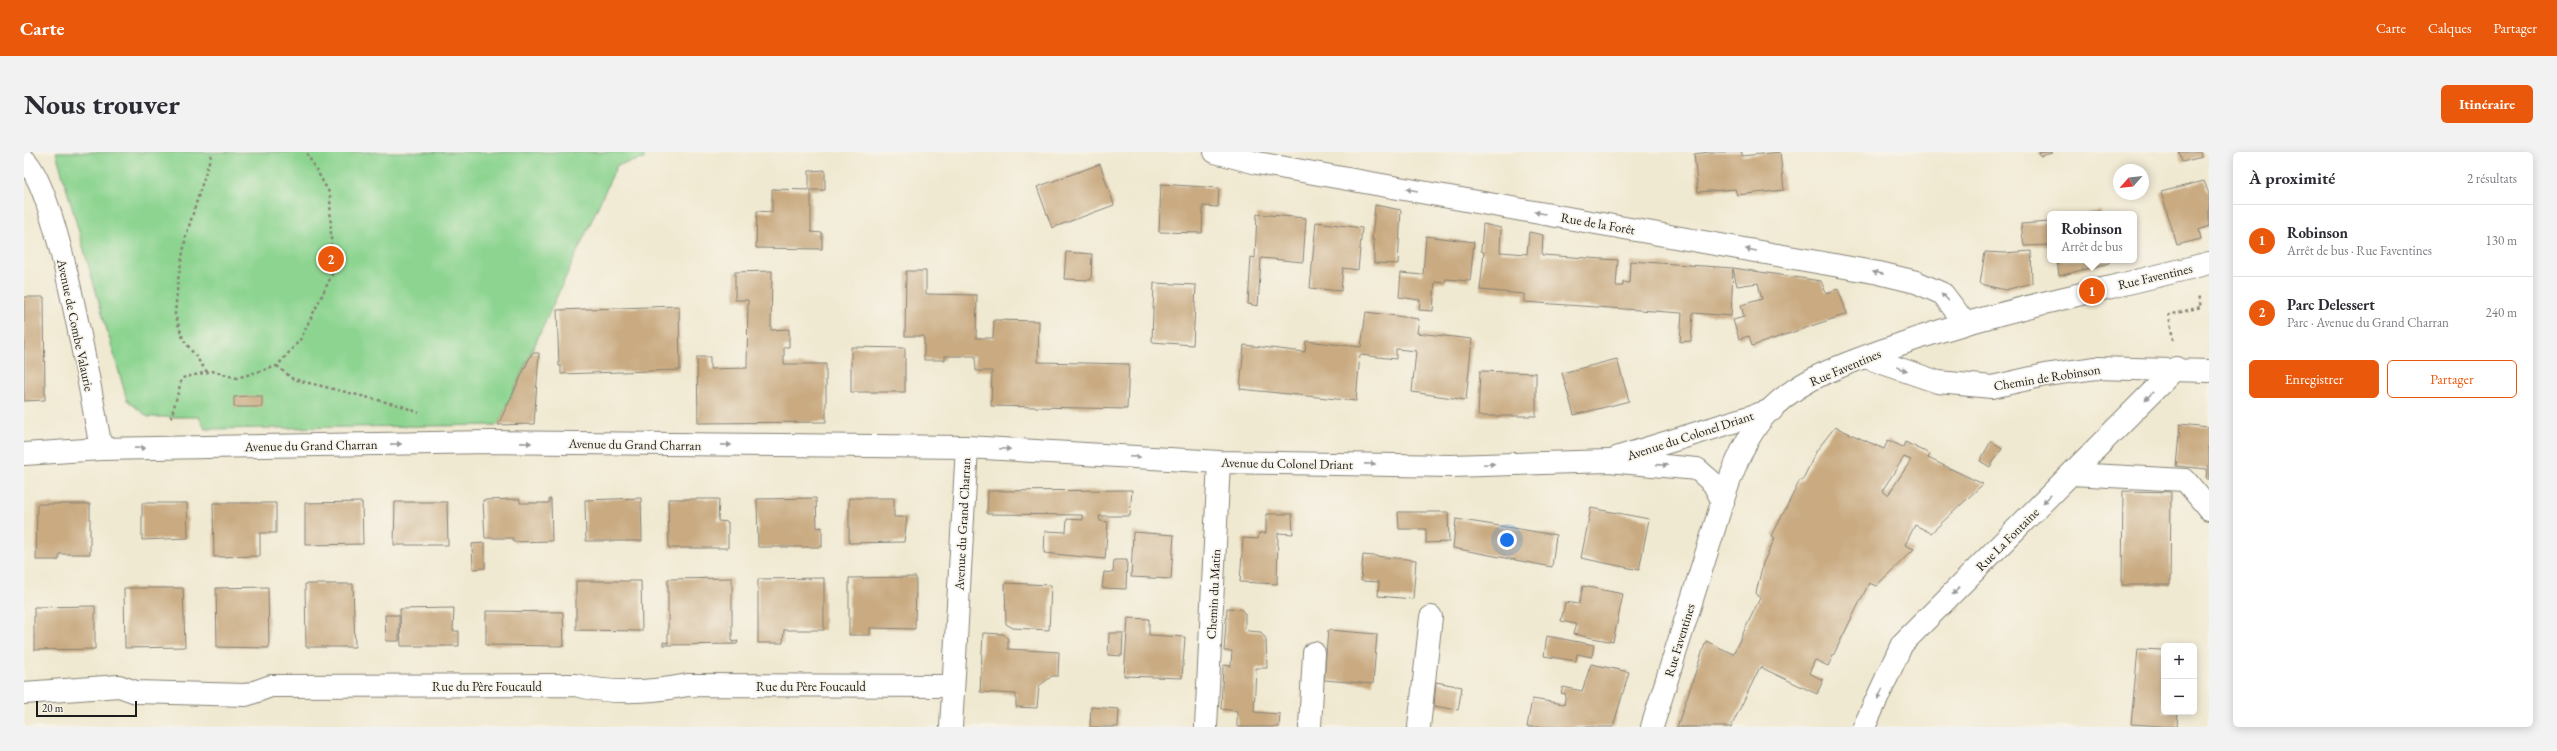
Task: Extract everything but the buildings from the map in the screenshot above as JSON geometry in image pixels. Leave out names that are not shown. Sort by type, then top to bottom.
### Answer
[{"type":"street","name":"Rue de la Forêt","points":[[1215,152],[1257,163],[1879,273],[1916,282],[1943,294],[1965,323]]},
{"type":"street","name":"Avenue de Combe Valaurie","points":[[24,160],[30,164],[43,196],[69,282],[101,449]]},
{"type":"street","name":"Rue Faventines","points":[[1652,727],[1723,502],[1740,455],[1755,428],[1781,399],[1802,385],[1835,368],[1965,323],[2200,265]]},
{"type":"street","name":"Chemin de Robinson","points":[[1865,357],[1938,382],[1992,387],[2045,375],[2096,368],[2176,368],[2209,371]]},
{"type":"street","name":"Rue La Fontaine","points":[[1864,727],[1902,644],[2176,368]]},
{"type":"street","name":"Avenue du Colonel Driant","points":[[1609,461],[1772,410]]},
{"type":"street","name":"Avenue du Grand Charran","points":[[24,454],[101,449],[490,442],[966,447],[951,727]]},
{"type":"street","name":"Avenue du Colonel Driant","points":[[966,447],[1219,462],[1450,466],[1609,461],[1697,469],[1713,483],[1723,502]]},
{"type":"street","name":"Chemin du Matin","points":[[1206,727],[1219,462]]},
{"type":"street","points":[[2071,474],[2185,480],[2209,509]]},
{"type":"street","points":[[1419,727],[1431,617]]},
{"type":"street","points":[[1310,727],[1314,653]]},
{"type":"street","name":"Rue du Père Foucauld","points":[[24,693],[119,686],[136,692],[246,695],[271,686],[575,685],[591,690],[663,690],[688,685],[953,686]]},
{"type":"path","points":[[207,372],[183,339],[175,314],[178,280],[186,236],[212,152]]},
{"type":"path","points":[[170,423],[182,378],[212,371],[237,378],[277,366],[300,340],[332,275],[330,194],[306,152]]},
{"type":"path","points":[[2176,368],[2169,315],[2201,307],[2200,265]]},
{"type":"path","points":[[277,366],[293,379],[402,406],[424,415]]},
{"type":"green space","points":[[56,152],[643,152],[644,159],[617,165],[498,425],[205,429],[199,417],[148,417],[127,400]]},
{"type":"place","name":"Parc Delessert","points":[[331,259]]},
{"type":"place","name":"Robinson","points":[[2092,291]]}]
